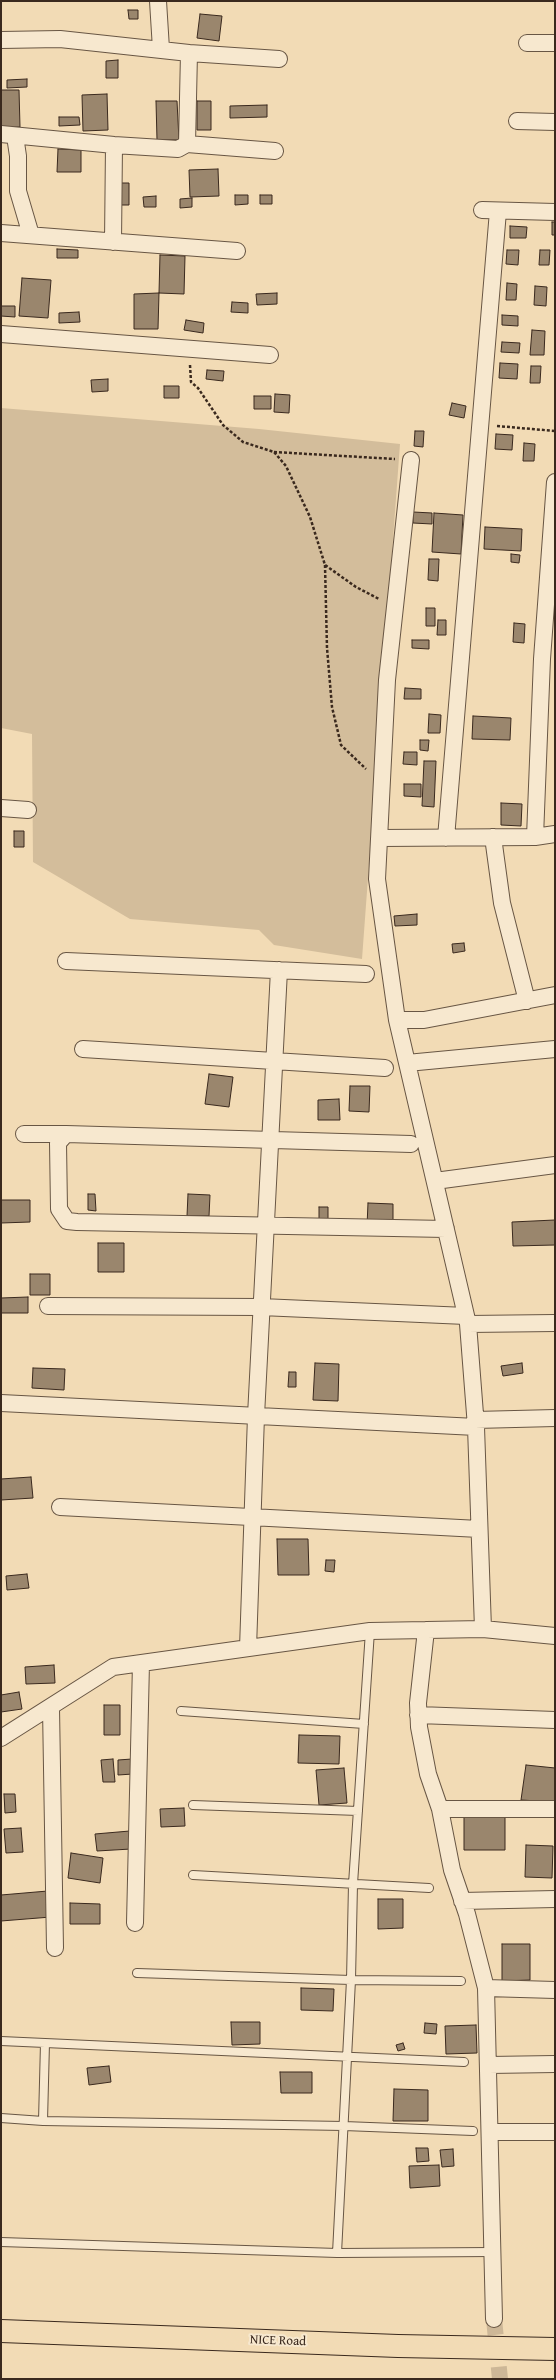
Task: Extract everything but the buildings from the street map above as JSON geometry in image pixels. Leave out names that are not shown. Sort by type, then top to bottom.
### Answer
[{"type":"highway","name":"NICE Road","points":[[1,2331],[398,2346],[555,2349]]},
{"type":"street","points":[[158,1],[161,49]]},
{"type":"street","points":[[1,40],[60,40],[189,53],[279,60]]},
{"type":"street","points":[[527,43],[555,44]]},
{"type":"street","points":[[187,144],[189,53]]},
{"type":"street","points":[[517,121],[555,122]]},
{"type":"street","points":[[8,135],[114,146],[178,149],[187,144],[275,150]]},
{"type":"street","points":[[8,135],[18,156],[18,191],[31,235]]},
{"type":"street","points":[[112,242],[114,146]]},
{"type":"street","points":[[446,838],[480,425],[490,210],[555,212]]},
{"type":"street","points":[[1,233],[237,251]]},
{"type":"street","points":[[1,334],[190,347],[270,355]]},
{"type":"street","points":[[412,460],[387,680],[377,879],[397,1020],[467,1320],[475,1423],[483,1629]]},
{"type":"street","points":[[535,837],[542,659],[555,482]]},
{"type":"street","points":[[1,808],[28,810]]},
{"type":"street","points":[[380,838],[535,837],[555,834]]},
{"type":"street","points":[[493,837],[502,904],[527,1001]]},
{"type":"street","points":[[66,961],[366,974]]},
{"type":"street","points":[[248,1648],[256,1416],[279,970]]},
{"type":"street","points":[[397,1020],[424,1020],[555,995]]},
{"type":"street","points":[[83,1049],[274,1059],[385,1068]]},
{"type":"street","points":[[407,1063],[555,1049]]},
{"type":"street","points":[[24,1134],[270,1139],[411,1144]]},
{"type":"street","points":[[66,1134],[58,1143],[59,1209],[68,1221],[446,1229]]},
{"type":"street","points":[[435,1181],[555,1165]]},
{"type":"street","points":[[48,1306],[262,1307],[467,1320],[555,1323]]},
{"type":"street","points":[[1,1403],[256,1416],[475,1423],[555,1418]]},
{"type":"street","points":[[60,1507],[479,1529]]},
{"type":"street","points":[[1,1738],[114,1667],[370,1631],[483,1629],[555,1636]]},
{"type":"street","points":[[426,1630],[420,1677],[418,1715],[428,1774],[440,1809],[452,1870],[486,1988],[494,2319]]},
{"type":"street","points":[[135,1923],[141,1663]]},
{"type":"street","points":[[51,1708],[55,1948]]},
{"type":"street","points":[[418,1715],[555,1720]]},
{"type":"street","points":[[440,1809],[555,1809]]},
{"type":"street","points":[[462,1901],[555,1899]]},
{"type":"street","points":[[486,1988],[555,1990]]},
{"type":"street","points":[[489,2065],[555,2064]]},
{"type":"street","points":[[490,2132],[555,2132]]},
{"type":"lane","points":[[337,2253],[348,2056],[353,1884],[370,1631]]},
{"type":"lane","points":[[181,1711],[364,1724]]},
{"type":"lane","points":[[193,1805],[358,1811]]},
{"type":"lane","points":[[193,1876],[429,1888]]},
{"type":"lane","points":[[136,1973],[351,1980],[461,1981]]},
{"type":"lane","points":[[1,2041],[464,2062]]},
{"type":"lane","points":[[43,2121],[45,2043]]},
{"type":"lane","points":[[1,2118],[43,2121],[344,2126],[473,2131]]},
{"type":"lane","points":[[1,2242],[337,2253],[493,2252]]},
{"type":"path","points":[[190,347],[191,382],[198,388],[223,425],[243,442],[274,452],[412,460]]},
{"type":"path","points":[[480,425],[555,431]]},
{"type":"path","points":[[274,452],[286,466],[310,517],[325,565],[327,648],[332,707],[341,745],[361,766],[382,781]]},
{"type":"path","points":[[325,565],[356,586],[381,600],[395,612]]},
{"type":"shaded area","points":[[1,408],[259,429],[400,444],[362,959],[274,945],[259,930],[130,919],[33,862],[32,734],[1,728]]},
{"type":"tunnel","points":[[494,2319],[500,2379]]}]
